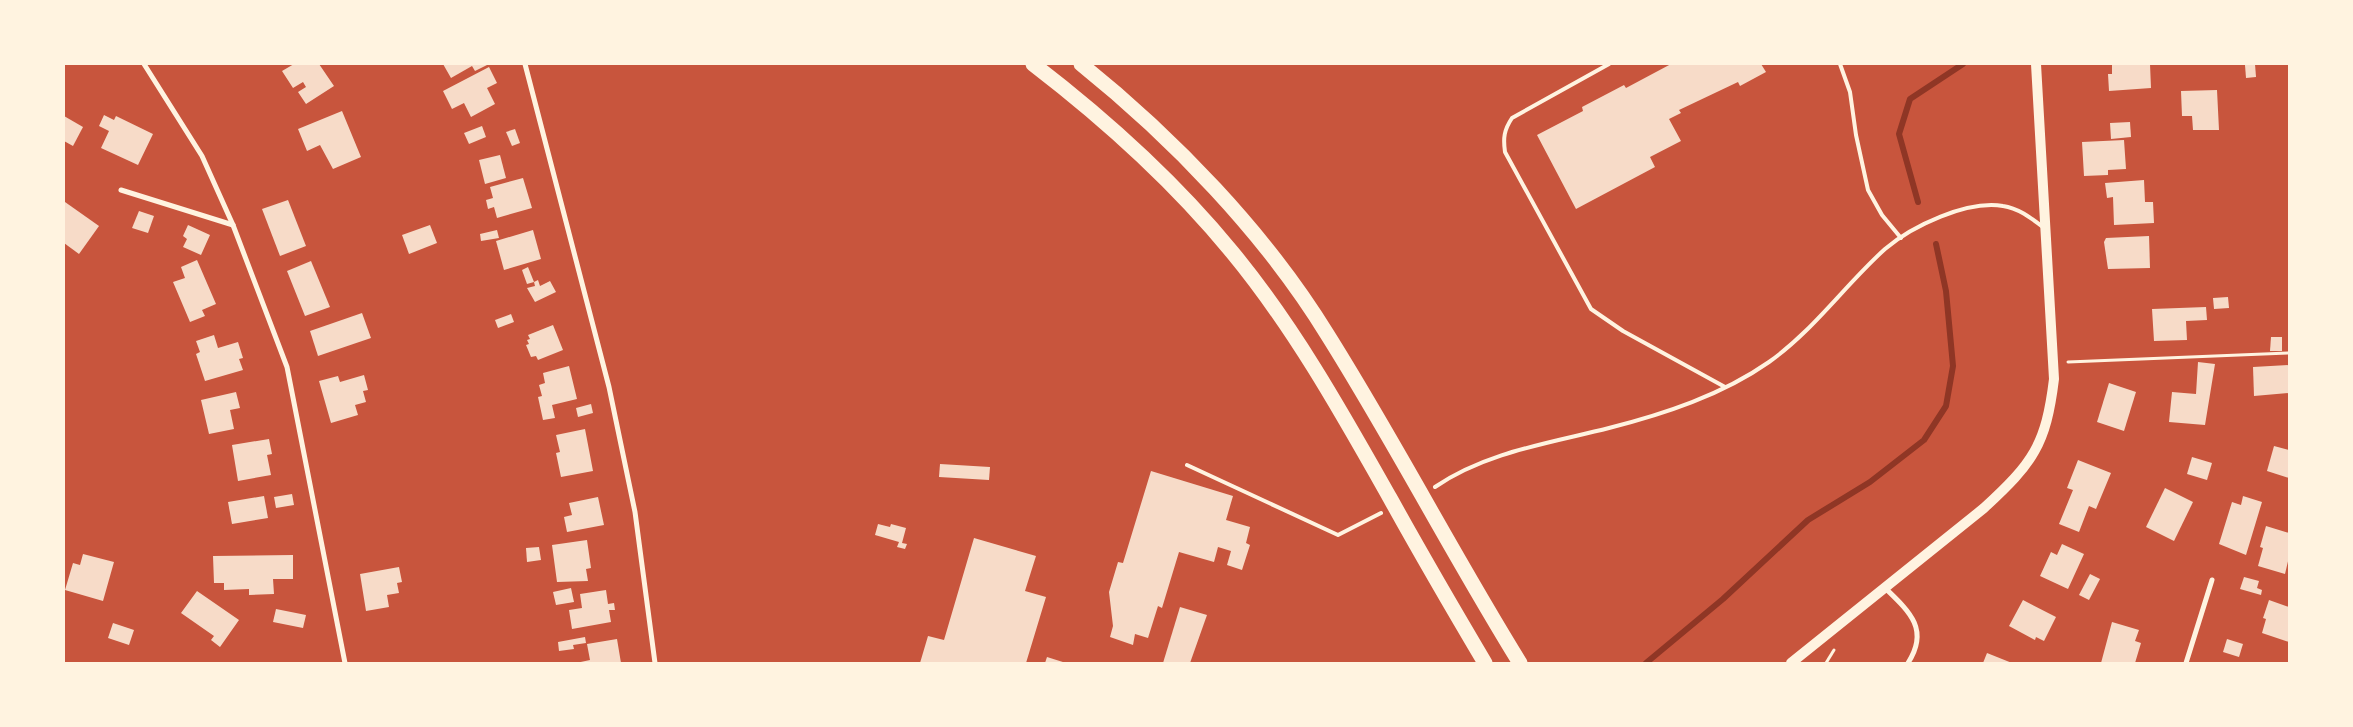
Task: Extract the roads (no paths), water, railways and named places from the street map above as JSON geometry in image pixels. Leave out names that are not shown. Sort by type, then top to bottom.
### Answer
[{"type":"highway","points":[[1033,64],[1118,132],[1193,206],[1233,253],[1288,328],[1335,401],[1485,663]]},
{"type":"highway","points":[[1081,64],[1198,169],[1296,289],[1327,333],[1410,473],[1483,604],[1520,663]]},
{"type":"main road","points":[[1791,663],[1984,508],[2011,483],[2027,464],[2040,443],[2050,415],[2054,378],[2036,64]]},
{"type":"street","points":[[144,64],[202,156],[233,226],[291,382],[345,663]]},
{"type":"street","points":[[525,64],[609,387],[635,512],[655,663]]},
{"type":"street","points":[[122,190],[233,226]]},
{"type":"street","points":[[2186,663],[2212,580]]},
{"type":"street","points":[[1884,587],[1904,608],[1918,629],[1918,639],[1908,663]]},
{"type":"lane","points":[[1609,64],[1512,118],[1504,134],[1505,152],[1591,309],[1623,331],[1725,387]]},
{"type":"lane","points":[[1840,64],[1850,92],[1856,134],[1868,190],[1882,215],[1901,238]]},
{"type":"lane","points":[[1435,487],[1470,466],[1527,447],[1611,427],[1662,412],[1725,387],[1754,371],[1788,347],[1807,330],[1886,248],[1918,227],[1947,214],[1970,208],[1993,205],[2005,206],[2045,228]]},
{"type":"lane","points":[[1187,465],[1338,535],[1381,513]]},
{"type":"waterway","points":[[1918,202],[1899,134],[1910,99],[1963,64]]},
{"type":"waterway","points":[[1646,663],[1723,599],[1808,520],[1870,482],[1924,440],[1946,406],[1953,366],[1946,291],[1936,244]]}]
